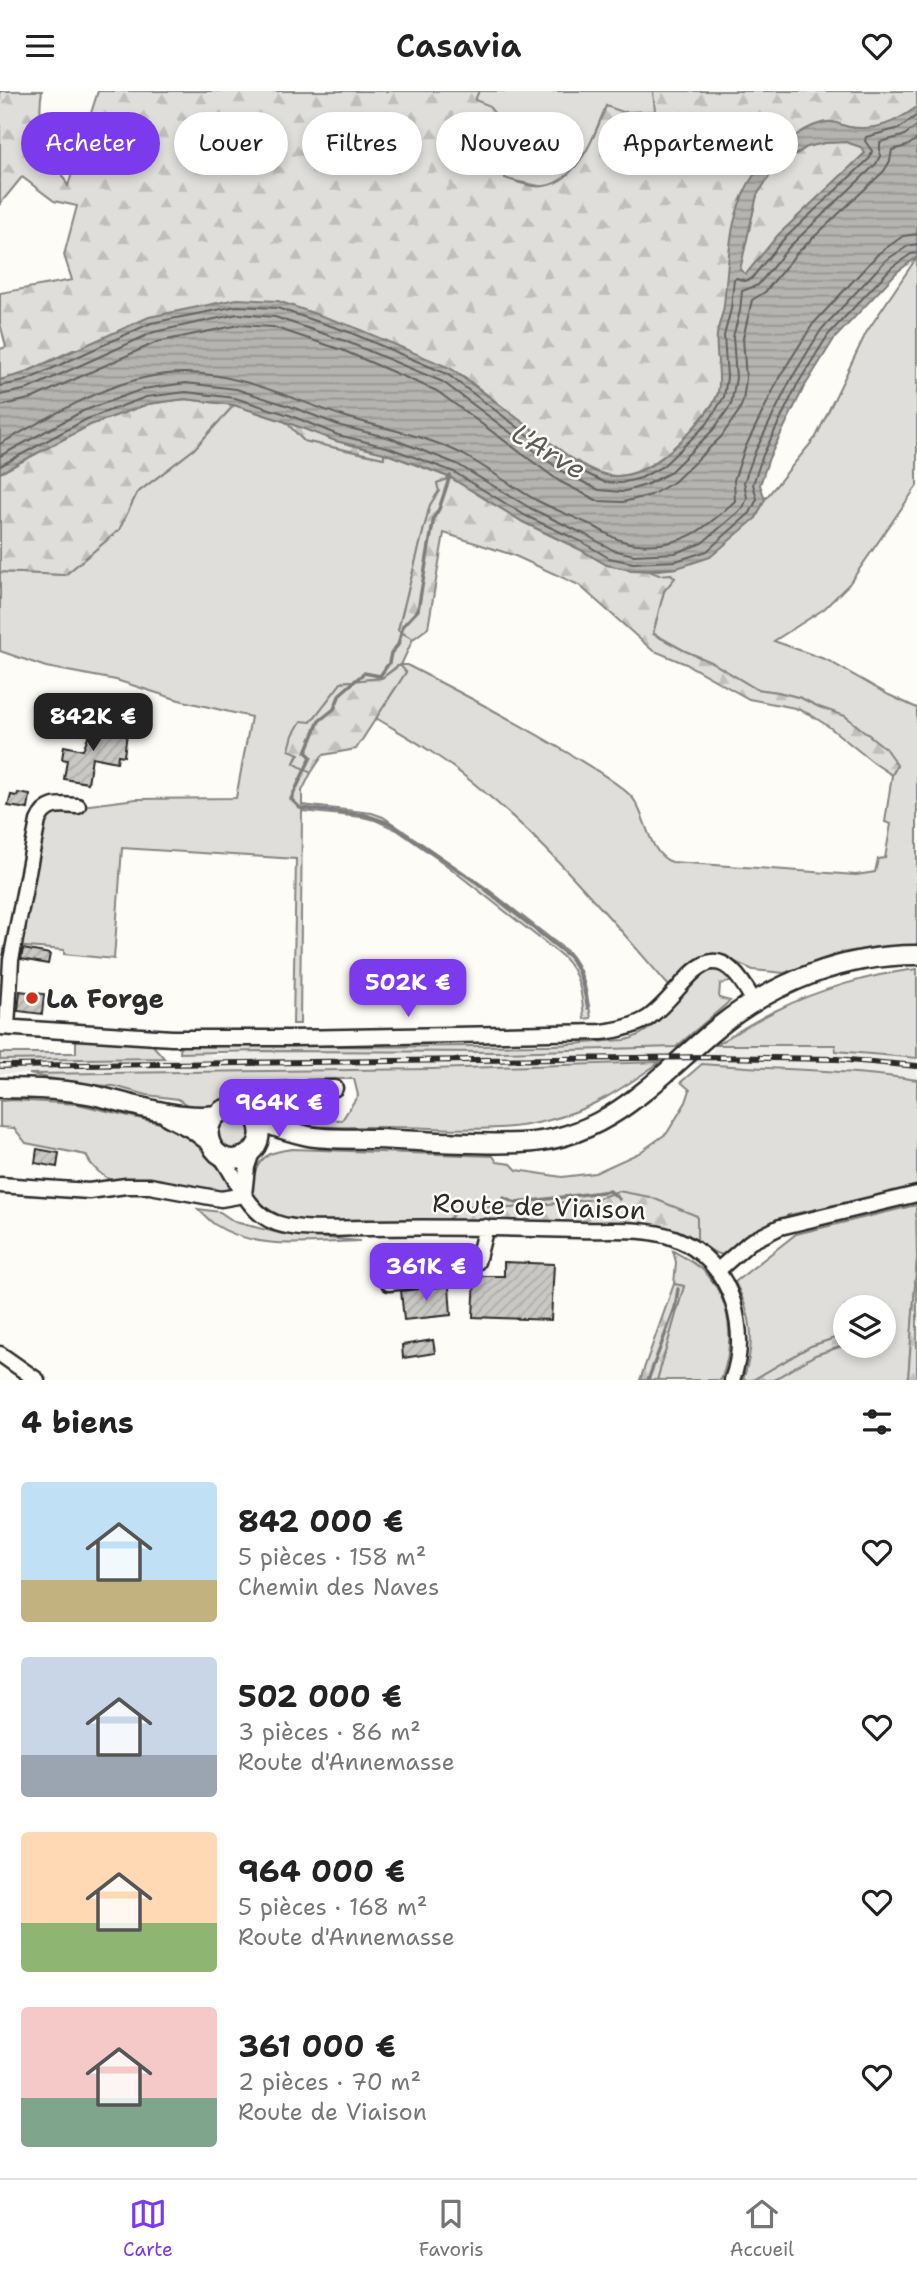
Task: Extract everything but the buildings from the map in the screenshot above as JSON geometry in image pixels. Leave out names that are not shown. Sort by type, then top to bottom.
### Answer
[{"type":"main road","points":[[215,1148],[209,1127],[222,1110],[233,1107],[308,1136],[523,1143],[574,1132],[605,1119],[636,1099],[716,1029],[754,1002],[796,980],[847,963],[917,955]]},
{"type":"main road","points":[[0,1088],[78,1093],[155,1110],[216,1115]]},
{"type":"main road","points":[[155,1110],[193,1129],[215,1148],[236,1159],[274,1142],[308,1136]]},
{"type":"main road","points":[[251,1115],[260,1132],[254,1149]]},
{"type":"street","points":[[78,806],[52,806],[44,810],[38,821],[11,960],[4,1027],[172,1044],[293,1038],[602,1032],[629,1027],[647,1019],[689,975],[699,967],[714,963],[735,972],[754,1002]]},
{"type":"street","points":[[251,1115],[253,1097],[267,1090],[335,1088]]},
{"type":"street","name":"Route de Viaison","points":[[215,1148],[229,1166],[244,1195],[259,1213],[286,1225],[317,1228],[486,1227],[653,1233],[673,1237],[706,1257],[730,1295],[739,1325],[739,1353],[732,1380]]},
{"type":"street","points":[[0,1185],[89,1191],[150,1186],[222,1199],[244,1195],[247,1167],[254,1149]]},
{"type":"street","points":[[716,1271],[750,1242],[780,1227],[917,1194]]},
{"type":"street","points":[[389,1283],[460,1275],[477,1262],[486,1227]]},
{"type":"street","points":[[0,1354],[37,1380]]},
{"type":"shaded area","points":[[715,1045],[835,1045],[837,1051],[917,1058],[917,1080],[834,1072],[660,1062],[647,1067],[0,1074],[0,1060],[179,1058],[180,1053],[210,1053],[211,1056],[262,1051],[503,1052],[676,1047],[674,1052],[712,1052]]},
{"type":"green space","points":[[0,91],[42,91],[41,112],[21,112],[21,175],[62,175],[68,186],[71,175],[160,175],[160,112],[91,112],[98,91],[479,91],[475,100],[488,105],[493,112],[436,112],[436,175],[505,175],[505,178],[524,184],[544,186],[556,183],[568,175],[584,175],[584,155],[598,126],[598,175],[756,175],[739,209],[734,231],[725,304],[717,337],[720,379],[717,395],[695,426],[671,450],[645,468],[617,476],[599,473],[579,463],[534,432],[470,381],[447,368],[75,349],[22,374],[0,380],[0,349],[6,347],[0,323],[0,293],[72,280],[64,255],[77,206],[54,201],[22,177],[0,204]]},
{"type":"green space","points":[[437,91],[653,91],[656,111],[612,112],[606,106],[604,112],[598,112],[598,126],[584,154],[584,112],[453,112]]},
{"type":"green space","points":[[653,91],[917,91],[917,107],[880,127],[857,129],[824,122],[798,134],[798,112],[623,112],[655,111]]},
{"type":"green space","points":[[606,106],[623,112],[604,112]]},
{"type":"green space","points":[[846,142],[861,147],[866,152],[758,259],[746,275],[739,270],[757,195],[770,175],[798,175],[798,153],[807,147]]},
{"type":"green space","points":[[584,162],[598,166],[598,175],[631,175],[701,194],[539,186],[505,179],[502,175],[584,175]]},
{"type":"green space","points":[[917,257],[917,486],[849,584],[824,609],[774,641],[827,660],[917,708],[917,945],[877,947],[840,953],[784,973],[753,970],[711,954],[693,961],[669,986],[557,861],[497,802],[430,751],[376,718],[406,672],[397,666],[382,678],[342,682],[310,723],[294,763],[311,773],[302,791],[302,805],[372,813],[383,817],[485,887],[574,959],[582,975],[591,1018],[584,1019],[576,977],[562,956],[445,864],[397,830],[362,817],[302,811],[300,1024],[293,1024],[296,859],[122,848],[114,959],[64,954],[64,950],[13,946],[40,816],[82,806],[136,799],[236,798],[251,717],[179,700],[116,680],[46,667],[0,651],[0,572],[65,575],[119,530],[137,493],[194,449],[234,405],[286,422],[304,441],[383,458],[384,453],[451,478],[437,483],[439,491],[430,505],[398,630],[413,639],[401,665],[407,665],[512,720],[618,785],[636,803],[652,842],[664,857],[672,862],[856,875],[875,872],[878,859],[885,858],[891,824],[885,822],[892,775],[897,766],[819,707],[801,698],[756,689],[711,662],[653,633],[671,574],[660,576],[649,571],[677,568],[756,518],[765,499],[816,437],[866,333]]},
{"type":"green space","points":[[185,399],[234,405],[194,449],[137,493],[119,530],[65,575],[0,572],[0,473],[90,425],[148,404]]},
{"type":"green space","points":[[286,422],[336,441],[384,453],[384,458],[304,441]]},
{"type":"green space","points":[[451,478],[523,522],[607,565],[659,575],[671,574],[675,578],[664,591],[653,634],[711,662],[756,689],[801,698],[845,716],[885,748],[897,765],[892,775],[809,714],[795,708],[749,699],[686,664],[652,650],[579,585],[513,555],[444,533],[428,628],[413,639],[398,630],[430,505],[439,491],[437,483]]},
{"type":"green space","points":[[400,665],[406,672],[356,749],[323,755],[311,773],[294,763],[299,754],[289,750],[301,721],[311,722],[342,682],[382,678]]},
{"type":"green space","points":[[917,969],[917,1058],[836,1051],[835,1045],[715,1045],[769,1014],[809,996],[863,979]]},
{"type":"green space","points":[[710,970],[723,972],[734,981],[720,984],[719,998],[730,1001],[676,1047],[503,1052],[180,1053],[181,1044],[455,1046],[556,1045],[626,1040],[651,1027],[698,977]]},
{"type":"green space","points":[[76,1032],[150,1042],[164,1058],[0,1060],[0,1053],[76,1053]]},
{"type":"green space","points":[[660,1062],[619,1090],[577,1111],[527,1125],[488,1129],[306,1125],[273,1116],[265,1111],[262,1102],[311,1101],[319,1108],[319,1119],[342,1120],[358,1095],[354,1079],[251,1083],[243,1090],[241,1099],[223,1101],[211,1106],[190,1107],[178,1099],[147,1095],[114,1086],[83,1085],[29,1074],[432,1069]]},
{"type":"green space","points":[[702,1064],[917,1080],[917,1187],[789,1215],[747,1234],[724,1255],[697,1242],[696,1216],[619,1191],[597,1199],[512,1208],[462,1206],[446,1222],[286,1221],[262,1210],[254,1197],[254,1176],[260,1163],[270,1154],[292,1149],[493,1156],[497,1162],[511,1164],[517,1170],[562,1177],[595,1173],[639,1153],[667,1133],[686,1102],[690,1090],[681,1082]]},
{"type":"green space","points":[[0,1101],[77,1104],[168,1125],[198,1141],[230,1185],[227,1190],[221,1190],[219,1193],[115,1182],[98,1171],[86,1155],[26,1143],[14,1128],[0,1127]]},
{"type":"green space","points":[[234,1115],[246,1121],[252,1133],[246,1145],[234,1151],[222,1145],[216,1133],[222,1121]]},
{"type":"green space","points":[[618,1191],[650,1197],[697,1216],[697,1242],[681,1235],[446,1222],[462,1206],[512,1208],[597,1199]]},
{"type":"green space","points":[[916,1205],[917,1259],[908,1380],[773,1380],[815,1355],[833,1349],[833,1358],[896,1358],[896,1295],[833,1295],[833,1339],[811,1346],[753,1380],[743,1380],[750,1354],[751,1330],[746,1307],[735,1282],[796,1234]]},
{"type":"green space","points":[[198,1209],[220,1212],[235,1222],[282,1234],[360,1241],[285,1243],[248,1239],[214,1224]]},
{"type":"green space","points":[[673,1251],[705,1272],[714,1283],[726,1309],[729,1338],[721,1380],[657,1380],[684,1286],[674,1284],[676,1262]]},
{"type":"green space","points":[[917,1259],[917,1380],[908,1380]]},
{"type":"green space","points":[[674,1284],[684,1286],[657,1380],[640,1380]]},
{"type":"green space","points":[[833,1339],[833,1349],[815,1355],[773,1380],[753,1380],[811,1346]]},
{"type":"water","name":"L'Arve","points":[[917,107],[917,257],[897,272],[834,339],[803,389],[769,458],[760,485],[765,499],[756,518],[710,557],[677,568],[632,570],[607,565],[523,522],[451,478],[426,468],[384,453],[336,441],[234,405],[185,399],[148,404],[90,425],[0,473],[0,380],[22,374],[149,317],[237,299],[278,301],[351,326],[450,368],[588,468],[613,476],[641,471],[659,460],[683,439],[709,409],[718,393],[717,335],[724,305],[731,236],[740,202],[754,175],[770,175],[757,195],[740,270],[746,274],[778,235],[865,153],[861,147],[846,142],[824,143],[807,147],[798,153],[798,134],[819,124],[831,122],[868,128],[893,121]]},
{"type":"water","points":[[274,1104],[310,1104],[319,1108],[318,1119],[301,1121],[284,1117],[273,1113]]},
{"type":"waterway","points":[[450,476],[434,517],[418,610],[403,626],[398,645],[380,676],[364,673],[340,694],[334,709],[319,721],[306,752],[311,757],[291,799],[300,808],[365,815],[391,824],[476,882],[570,957],[579,975],[588,1008]]},
{"type":"waterway","points":[[504,1198],[516,1203],[610,1191],[619,1199]]},
{"type":"waterway","points":[[648,1380],[675,1308],[678,1289]]},
{"type":"railway","points":[[0,1066],[707,1057],[837,1059],[917,1066]]},
{"type":"place","name":"La Forge","points":[[32,998]]}]
